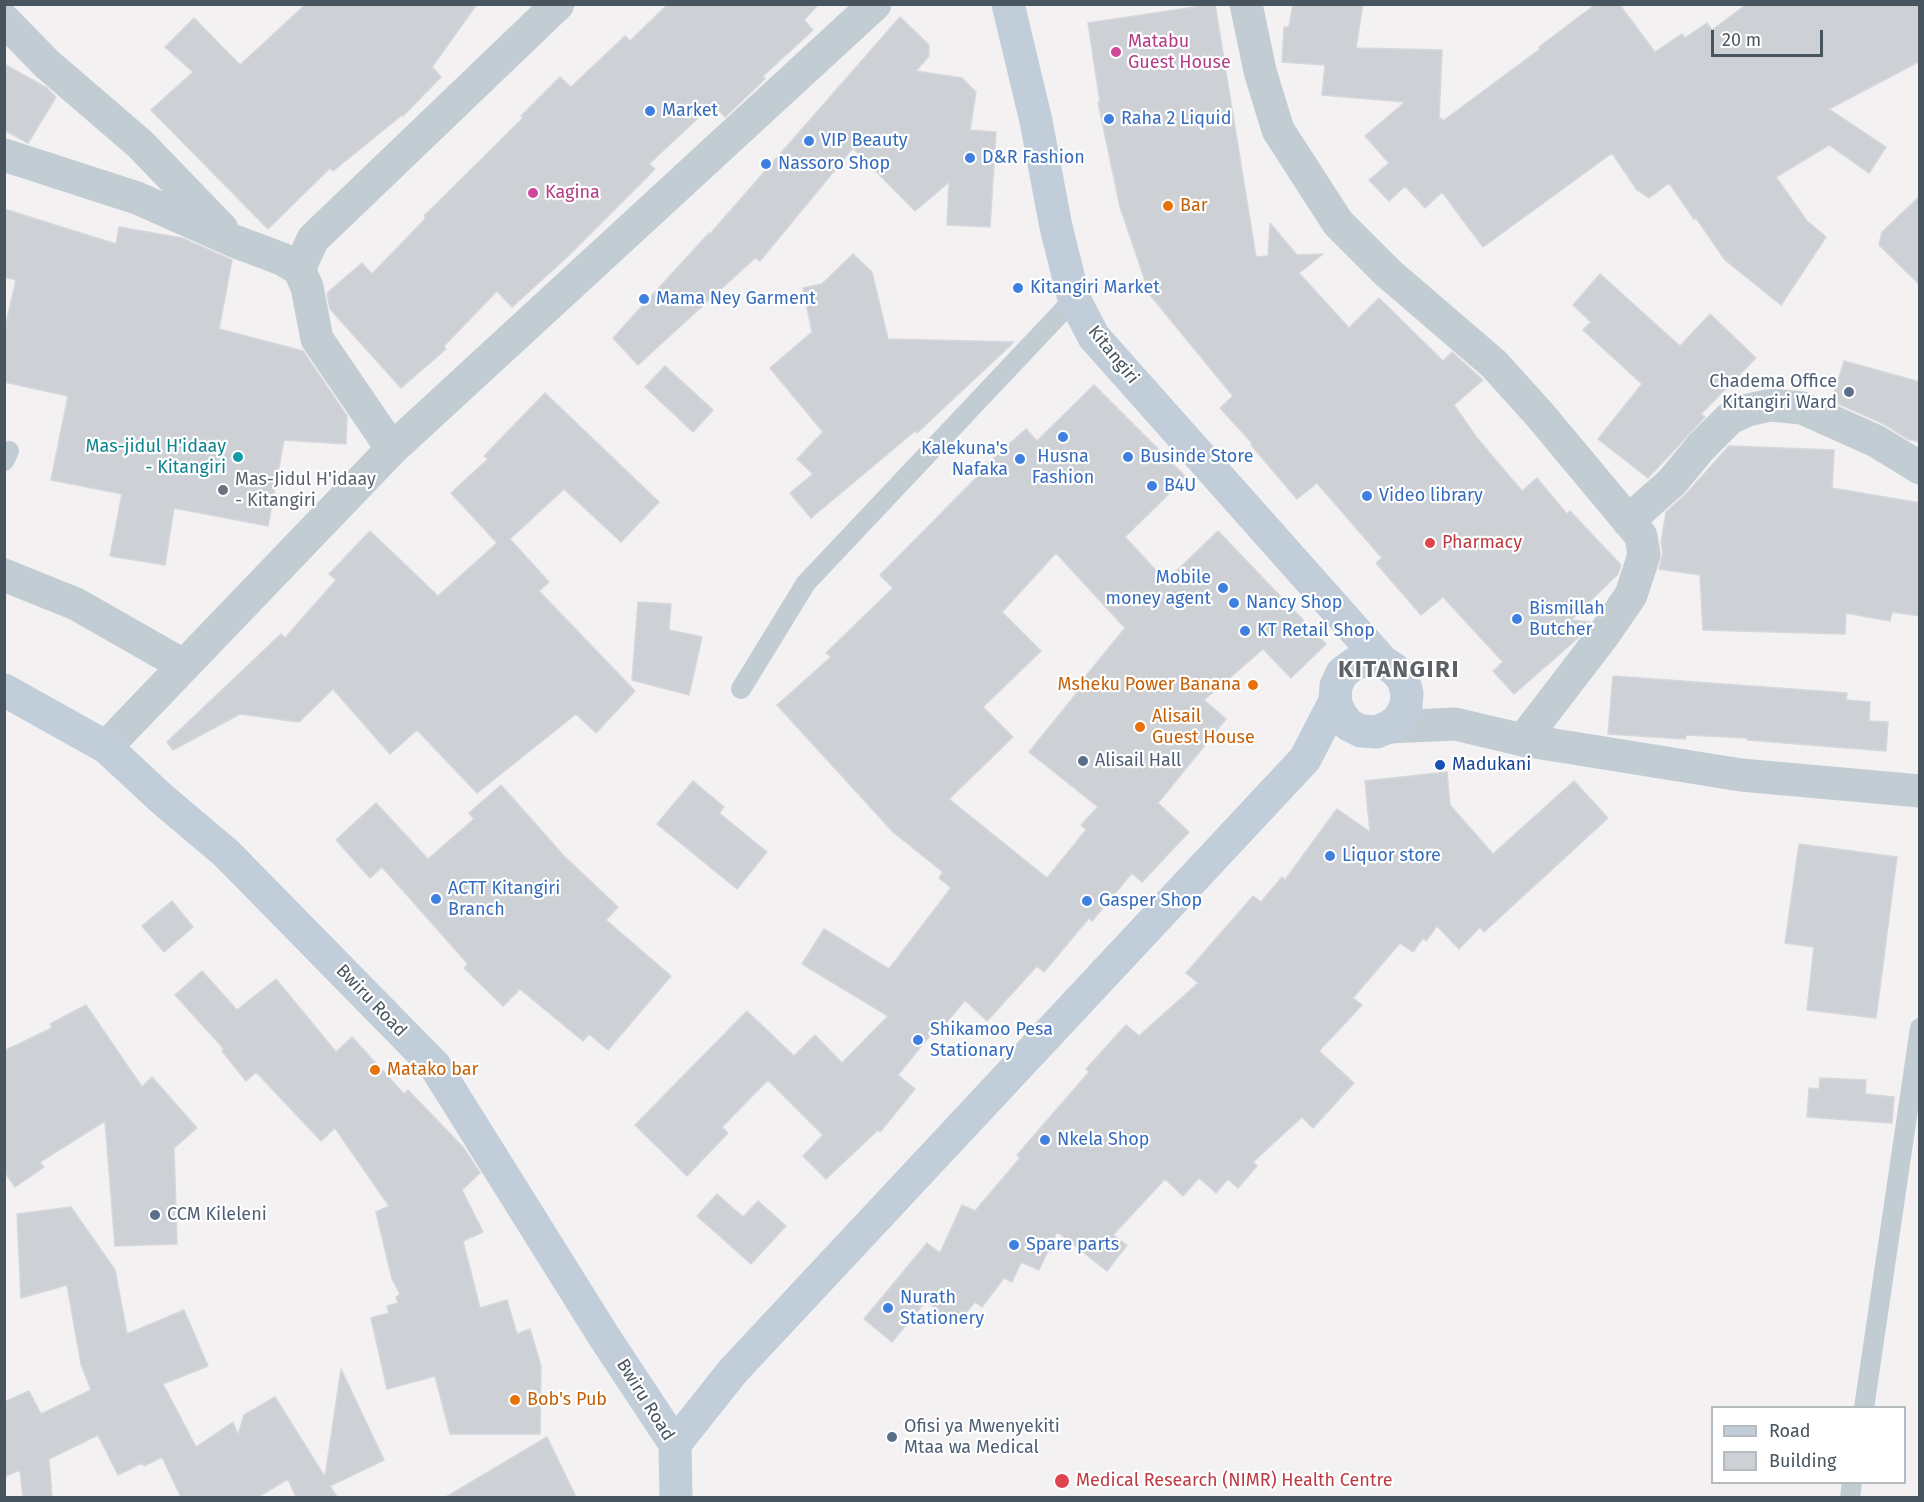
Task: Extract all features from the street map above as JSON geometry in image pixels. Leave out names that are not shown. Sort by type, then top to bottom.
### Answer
[{"type":"main road","name":"Kitangiri","points":[[1008,4],[1036,121],[1056,227],[1074,299],[1094,337],[1383,662]]},
{"type":"main road","points":[[1334,606],[1340,714],[1349,724],[1375,729]]},
{"type":"main road","points":[[675,1444],[741,1363],[1305,759],[1339,687],[1354,664],[1368,660],[1383,662],[1394,669],[1403,680],[1407,693],[1406,706],[1399,718],[1305,759]]},
{"type":"main road","name":"Bwiru Road","points":[[4,690],[105,747],[225,853],[435,1066],[603,1335],[675,1444],[676,1497]]},
{"type":"street","points":[[299,269],[313,239],[558,4]]},
{"type":"street","points":[[105,747],[392,449],[875,4]]},
{"type":"street","points":[[1246,4],[1260,71],[1278,130],[1338,223],[1388,273],[1494,364],[1540,415],[1641,536],[1644,555],[1631,595],[1602,637],[1523,740]]},
{"type":"street","points":[[4,20],[47,64],[140,144],[234,241]]},
{"type":"street","points":[[4,154],[137,198],[234,241],[282,259],[299,269],[307,286],[317,339],[392,449]]},
{"type":"street","points":[[1628,521],[1672,482],[1701,447],[1730,418],[1748,410],[1771,405],[1802,408],[1876,441],[1920,468]]},
{"type":"street","points":[[4,575],[76,604],[183,665]]},
{"type":"street","points":[[1407,693],[1455,724]]},
{"type":"street","points":[[1375,729],[1455,724],[1523,740],[1741,775],[1920,791]]},
{"type":"lane","points":[[741,689],[806,583],[1074,299]]},
{"type":"lane","points":[[1864,1406],[1920,1028]]},
{"type":"building","points":[[306,4],[477,4],[432,67],[441,77],[403,116],[333,171],[330,168],[268,229],[151,110],[193,72],[165,47],[194,18],[240,65]]},
{"type":"building","points":[[668,4],[819,4],[804,20],[813,30],[763,76],[765,79],[725,117],[713,104],[649,164],[655,169],[565,259],[512,307],[497,291],[444,346],[446,349],[401,388],[330,309],[327,293],[362,263],[372,274],[426,218],[424,216],[523,118],[521,116],[560,77],[571,87],[625,36],[630,41]]},
{"type":"building","points":[[1215,4],[1256,257],[1268,256],[1270,223],[1297,255],[1323,254],[1299,273],[1349,328],[1379,298],[1443,361],[1452,352],[1483,380],[1454,405],[1477,438],[1522,491],[1537,478],[1567,514],[1570,511],[1621,565],[1618,574],[1571,620],[1589,622],[1578,638],[1514,694],[1493,671],[1503,662],[1443,597],[1421,615],[1376,563],[1382,558],[1317,483],[1297,499],[1251,445],[1252,443],[1220,408],[1233,396],[1150,295],[1120,207],[1098,102],[1100,102],[1088,23]]},
{"type":"building","points":[[1293,4],[1363,4],[1356,48],[1442,50],[1439,120],[1441,118],[1443,121],[1596,4],[1619,4],[1655,52],[1682,34],[1685,38],[1707,23],[1712,30],[1747,4],[1920,4],[1920,61],[1829,109],[1886,147],[1869,173],[1829,145],[1776,177],[1807,221],[1826,237],[1781,305],[1725,260],[1669,183],[1649,198],[1637,190],[1612,153],[1483,247],[1442,192],[1425,208],[1405,186],[1389,201],[1369,180],[1389,163],[1365,136],[1405,102],[1322,95],[1325,65],[1282,62],[1284,27],[1289,27]]},
{"type":"building","points":[[900,17],[929,45],[929,56],[916,71],[962,78],[976,92],[970,130],[996,132],[990,227],[947,225],[949,182],[915,211],[853,148],[760,261],[755,258],[638,365],[613,338],[710,234]]},
{"type":"building","points":[[4,64],[47,88],[56,97],[28,143],[4,130]]},
{"type":"building","points":[[1920,196],[1920,285],[1879,245],[1882,232]]},
{"type":"building","points":[[4,209],[116,244],[119,227],[182,238],[232,260],[219,329],[303,351],[347,416],[346,444],[284,440],[268,526],[174,508],[165,565],[110,556],[122,494],[51,480],[68,396],[4,382],[4,332],[16,280],[4,277]]},
{"type":"building","points":[[853,254],[872,272],[888,339],[1014,342],[917,433],[915,431],[811,518],[790,493],[813,474],[797,459],[823,432],[770,368],[812,332],[803,288],[822,284]]},
{"type":"building","points":[[1600,274],[1680,346],[1710,314],[1756,358],[1701,414],[1705,417],[1648,478],[1598,439],[1642,384],[1583,330],[1591,322],[1573,305]]},
{"type":"building","points":[[1844,361],[1920,382],[1920,442],[1908,439],[1884,424],[1832,401]]},
{"type":"building","points":[[665,366],[713,410],[693,432],[645,387]]},
{"type":"building","points":[[1094,385],[1186,477],[1125,537],[1166,581],[1218,531],[1326,644],[1291,678],[1263,649],[1204,700],[1226,719],[1158,803],[1189,832],[1142,882],[1132,873],[1092,921],[1089,918],[1044,972],[1037,966],[987,1021],[965,1000],[940,1031],[936,1028],[898,1075],[915,1089],[880,1132],[878,1130],[826,1179],[803,1156],[823,1135],[768,1080],[722,1127],[728,1133],[687,1176],[635,1125],[747,1011],[794,1056],[815,1035],[842,1063],[888,1016],[802,964],[824,929],[889,969],[951,888],[939,878],[943,872],[893,832],[777,705],[831,657],[826,653],[893,588],[880,575],[982,472],[980,470],[1026,429],[1037,441]],"holes":[[[1056,553],[1125,628],[1081,682],[1084,684],[1029,752],[1098,807],[1081,825],[1086,830],[1047,878],[949,799],[1013,737],[983,707],[1041,651],[1002,612]]]},
{"type":"building","points":[[545,393],[659,502],[621,542],[564,489],[510,539],[549,582],[539,591],[635,691],[596,733],[576,714],[477,793],[417,730],[390,754],[333,689],[299,722],[240,714],[173,750],[167,742],[281,634],[285,638],[336,580],[329,574],[370,531],[438,596],[497,543],[451,493],[488,459],[484,456]]},
{"type":"building","points":[[1729,446],[1834,450],[1832,488],[1920,503],[1920,616],[1892,612],[1890,621],[1846,613],[1845,634],[1703,630],[1700,575],[1659,569],[1663,553],[1661,543],[1666,512],[1686,494]]},
{"type":"building","points":[[638,602],[671,604],[669,630],[702,637],[689,695],[632,680]]},
{"type":"building","points":[[1613,676],[1847,693],[1846,700],[1870,702],[1869,721],[1888,722],[1886,751],[1747,740],[1747,738],[1686,735],[1685,739],[1608,734]]},
{"type":"building","points":[[1447,772],[1450,805],[1493,854],[1574,781],[1608,818],[1484,932],[1480,927],[1459,949],[1437,926],[1426,941],[1423,938],[1413,952],[1400,943],[1353,998],[1362,1005],[1319,1051],[1354,1083],[1313,1128],[1302,1117],[1253,1162],[1257,1166],[1238,1188],[1228,1179],[1216,1193],[1199,1178],[1183,1196],[1165,1179],[1113,1235],[1127,1245],[1107,1271],[1057,1232],[1039,1270],[1021,1262],[1012,1282],[1004,1278],[982,1307],[975,1302],[954,1323],[926,1301],[892,1342],[864,1319],[927,1243],[940,1253],[962,1205],[975,1211],[1020,1158],[1017,1155],[1089,1072],[1086,1069],[1126,1025],[1139,1036],[1198,983],[1186,973],[1253,896],[1261,902],[1282,877],[1285,880],[1337,809],[1370,832],[1365,781]]},
{"type":"building","points":[[693,781],[724,807],[719,813],[767,852],[737,889],[657,824]]},
{"type":"building","points":[[501,785],[563,855],[618,907],[606,920],[671,976],[608,1050],[589,1034],[583,1041],[520,989],[503,1006],[464,968],[468,964],[382,867],[370,878],[336,840],[376,803],[428,859],[474,819],[469,813]]},
{"type":"building","points":[[1799,844],[1897,857],[1876,1018],[1807,1010],[1814,947],[1785,943]]},
{"type":"building","points":[[172,901],[193,927],[164,952],[142,926]]},
{"type":"building","points":[[202,971],[237,1010],[276,979],[336,1052],[352,1037],[404,1094],[408,1090],[463,1147],[480,1173],[462,1190],[483,1232],[463,1241],[480,1308],[507,1300],[517,1334],[530,1329],[541,1366],[540,1434],[450,1434],[435,1376],[387,1389],[371,1318],[389,1313],[387,1306],[398,1303],[396,1297],[400,1294],[392,1279],[376,1212],[389,1206],[335,1128],[321,1141],[256,1072],[246,1081],[222,1051],[224,1049],[175,995]]},
{"type":"building","points":[[86,1005],[142,1087],[152,1077],[197,1128],[174,1148],[177,1244],[115,1246],[105,1121],[40,1162],[44,1167],[15,1187],[4,1171],[4,1051],[52,1028],[50,1024]]},
{"type":"building","points":[[1820,1078],[1866,1080],[1865,1094],[1894,1097],[1892,1123],[1807,1117],[1809,1088],[1819,1089]]},
{"type":"building","points":[[717,1194],[743,1217],[758,1201],[786,1226],[751,1264],[697,1216]]},
{"type":"building","points":[[71,1207],[115,1270],[127,1334],[184,1310],[208,1366],[163,1384],[196,1447],[233,1422],[238,1435],[244,1415],[275,1397],[325,1477],[341,1369],[384,1460],[330,1486],[337,1497],[296,1497],[288,1479],[258,1497],[181,1497],[162,1457],[144,1466],[142,1463],[118,1475],[98,1435],[49,1459],[52,1497],[23,1497],[20,1470],[4,1477],[4,1402],[29,1391],[41,1414],[91,1390],[81,1364],[67,1285],[21,1298],[17,1214]]},
{"type":"building","points":[[547,1437],[576,1497],[446,1497]]},
{"type":"place","name":"Matabu Guest House","points":[[1116,52]]},
{"type":"place","name":"Market","points":[[650,111]]},
{"type":"place","name":"Raha 2 Liquid","points":[[1109,119]]},
{"type":"place","name":"VIP Beauty","points":[[809,141]]},
{"type":"place","name":"D&R Fashion","points":[[970,158]]},
{"type":"place","name":"Nassoro Shop","points":[[766,164]]},
{"type":"place","name":"Kagina","points":[[533,193]]},
{"type":"place","name":"Bar","points":[[1168,206]]},
{"type":"place","name":"Kitangiri Market","points":[[1018,288]]},
{"type":"place","name":"Mama Ney Garment","points":[[644,299]]},
{"type":"place","name":"Chadema Office Kitangiri Ward","points":[[1849,392]]},
{"type":"place","name":"Husna Fashion","points":[[1063,437]]},
{"type":"place","name":"Mas-jidul H'idaay - Kitangiri","points":[[238,457]]},
{"type":"place","name":"Businde Store","points":[[1128,457]]},
{"type":"place","name":"Kalekuna's Nafaka","points":[[1020,459]]},
{"type":"place","name":"B4U","points":[[1152,486]]},
{"type":"place","name":"Mas-Jidul H'idaay - Kitangiri","points":[[223,490]]},
{"type":"place","name":"Video library","points":[[1367,496]]},
{"type":"place","name":"Pharmacy","points":[[1430,543]]},
{"type":"place","name":"Mobile money agent","points":[[1223,588]]},
{"type":"place","name":"Nancy Shop","points":[[1234,603]]},
{"type":"place","name":"Bismillah Butcher","points":[[1517,619]]},
{"type":"place","name":"KT Retail Shop","points":[[1245,631]]},
{"type":"place","name":"Msheku Power Banana","points":[[1253,685]]},
{"type":"place","name":"Alisail Guest House","points":[[1140,727]]},
{"type":"place","name":"Alisail Hall","points":[[1083,761]]},
{"type":"place","name":"Madukani","points":[[1440,765]]},
{"type":"place","name":"Liquor store","points":[[1330,856]]},
{"type":"place","name":"ACTT Kitangiri Branch","points":[[436,899]]},
{"type":"place","name":"Gasper Shop","points":[[1087,901]]},
{"type":"place","name":"Shikamoo Pesa Stationary","points":[[918,1040]]},
{"type":"place","name":"Matako bar","points":[[375,1070]]},
{"type":"place","name":"Nkela Shop","points":[[1045,1140]]},
{"type":"place","name":"CCM Kileleni","points":[[155,1215]]},
{"type":"place","name":"Spare parts","points":[[1014,1245]]},
{"type":"place","name":"Nurath Stationery","points":[[888,1308]]},
{"type":"place","name":"Bob's Pub","points":[[515,1400]]},
{"type":"place","name":"Ofisi ya Mwenyekiti Mtaa wa Medical","points":[[892,1437]]},
{"type":"place","name":"Medical Research (NIMR) Health Centre","points":[[1062,1481]]},
{"type":"district","name":"KITANGIRI","points":[[1399,670]]}]
